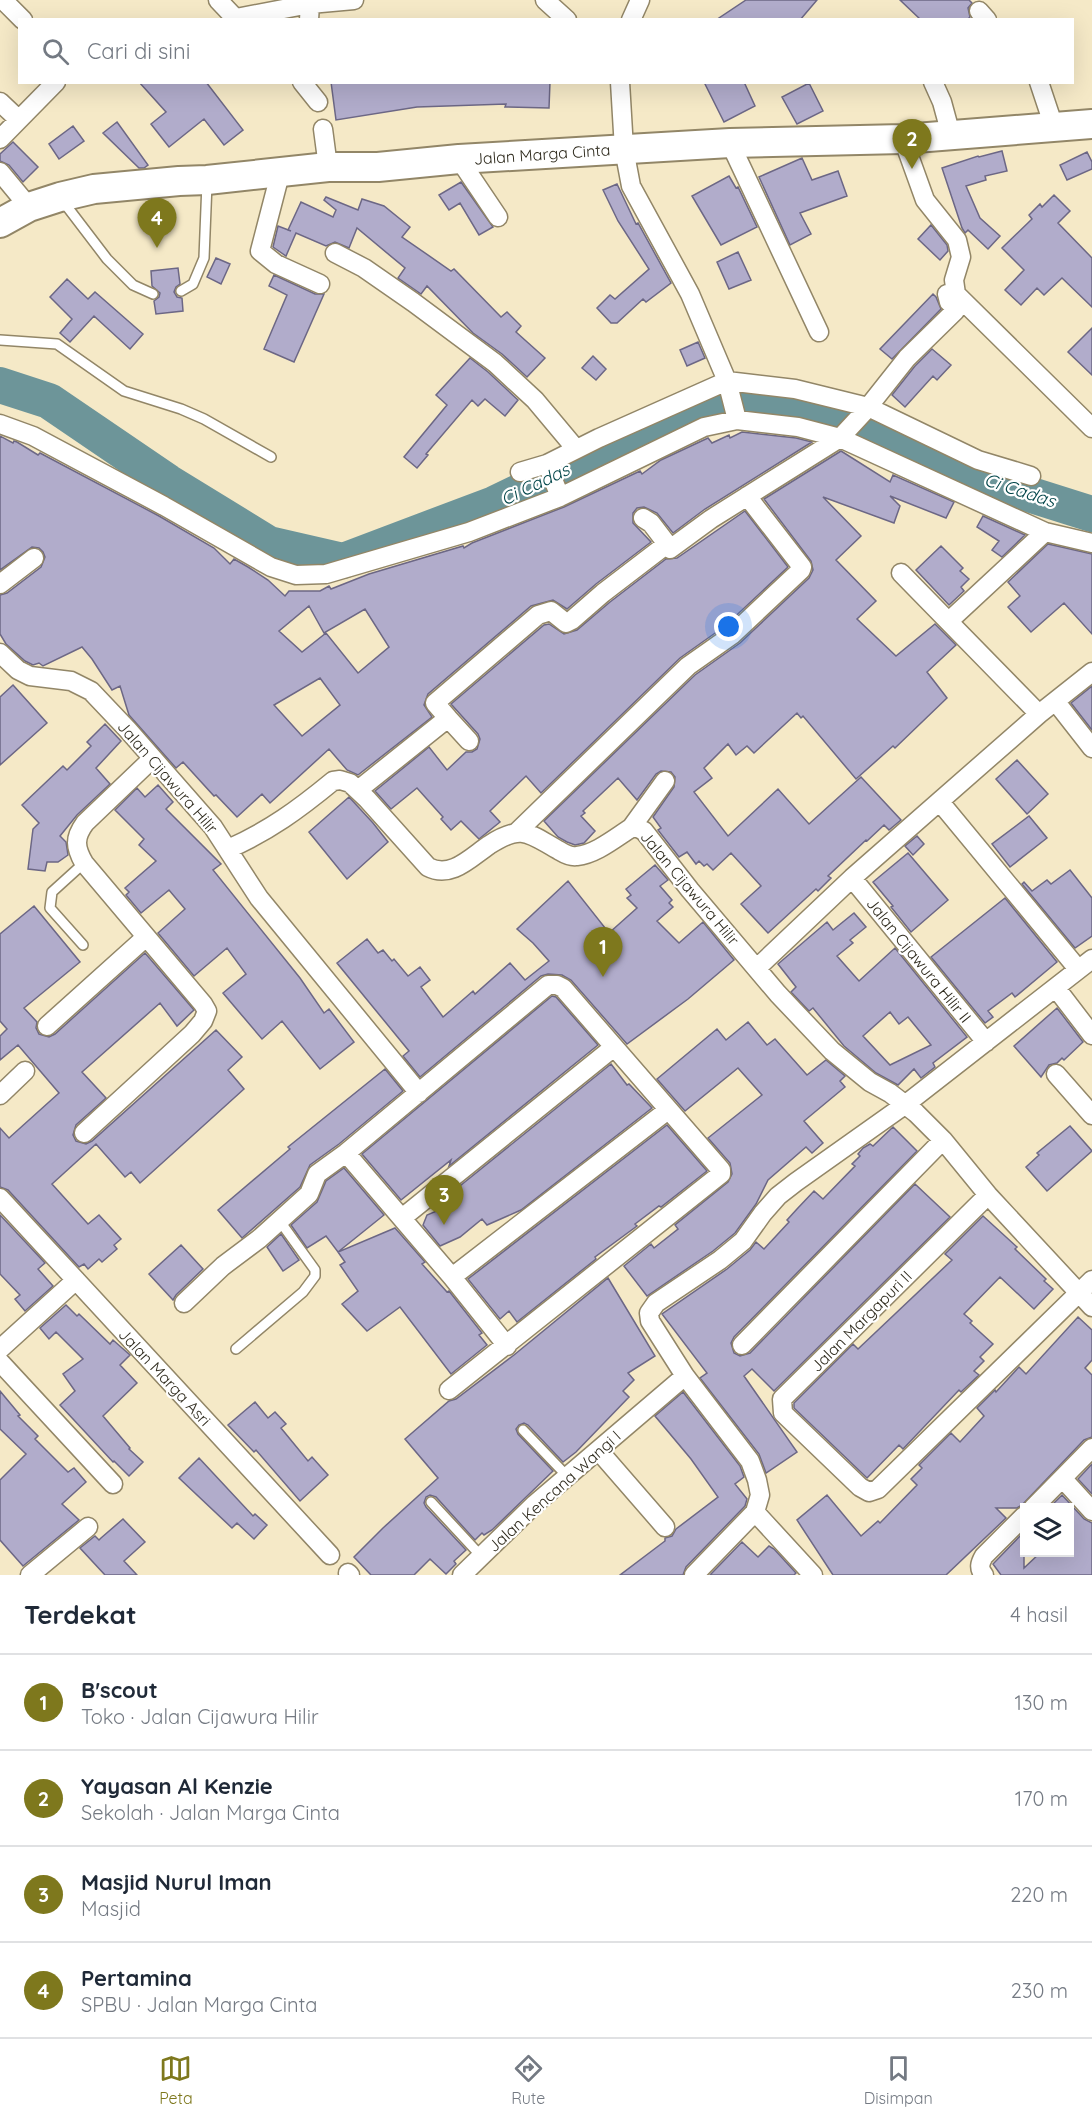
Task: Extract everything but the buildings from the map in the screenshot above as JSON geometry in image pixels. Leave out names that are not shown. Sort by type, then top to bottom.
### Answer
[{"type":"main road","name":"Jalan Marga Cinta","points":[[0,224],[30,207],[60,197],[94,189],[179,180],[280,174],[328,167],[378,167],[459,159],[634,148],[903,139],[1092,124]]},
{"type":"street","points":[[3,0],[21,18]]},
{"type":"street","points":[[218,0],[235,18]]},
{"type":"street","points":[[247,18],[310,12],[354,0]]},
{"type":"street","points":[[545,0],[565,18]]},
{"type":"street","points":[[632,18],[640,0]]},
{"type":"street","points":[[0,139],[54,84]]},
{"type":"street","points":[[303,84],[318,102]]},
{"type":"street","points":[[620,84],[621,104],[634,148],[631,186],[690,294],[728,385],[737,416]]},
{"type":"street","points":[[934,84],[942,102],[951,135]]},
{"type":"street","points":[[1040,84],[1054,127]]},
{"type":"street","points":[[0,102],[18,119]]},
{"type":"street","points":[[323,129],[328,167]]},
{"type":"street","points":[[903,139],[925,200],[957,240],[961,257],[954,280],[956,294],[1092,428]]},
{"type":"street","points":[[730,143],[819,332]]},
{"type":"street","points":[[459,159],[498,217]]},
{"type":"street","points":[[0,172],[30,207]]},
{"type":"street","points":[[280,174],[260,251],[276,264],[320,284]]},
{"type":"street","points":[[335,253],[364,268],[495,363],[535,400],[576,449]]},
{"type":"street","points":[[643,518],[651,523],[670,549],[844,434],[907,358],[955,311],[947,294]]},
{"type":"street","points":[[519,472],[547,465],[576,449],[728,385],[795,389],[867,409],[978,460],[1031,476]]},
{"type":"street","points":[[0,424],[33,436],[164,506],[271,567],[296,575],[326,574],[469,532],[559,494],[704,427],[737,416],[844,434],[1045,532],[1092,543]]},
{"type":"street","points":[[547,465],[559,494]]},
{"type":"street","points":[[448,718],[358,790],[428,867],[436,871],[447,871],[462,865],[496,841],[516,833],[688,666],[732,635],[801,570],[802,567],[747,496]]},
{"type":"street","points":[[949,621],[1045,532]]},
{"type":"street","points":[[469,741],[435,703],[538,615],[550,611],[566,623],[572,620],[666,544]]},
{"type":"street","points":[[0,584],[33,558]]},
{"type":"street","points":[[901,573],[1039,714]]},
{"type":"street","name":"Jalan Cijawura Hilir","points":[[0,653],[18,670],[30,676],[71,681],[91,691],[213,827],[228,849],[249,840],[291,815],[333,781],[340,780],[350,783],[358,790]]},
{"type":"street","points":[[757,968],[852,879],[1039,714],[1092,672]]},
{"type":"street","points":[[1056,702],[1092,748]]},
{"type":"street","points":[[84,1133],[192,1034],[207,1011],[204,1004],[84,863],[79,854],[77,834],[85,823],[152,759]]},
{"type":"street","points":[[631,828],[665,782]]},
{"type":"street","points":[[694,1575],[755,1512],[760,1495],[750,1461],[685,1376],[650,1321],[649,1313],[656,1303],[735,1248],[771,1204],[796,1182],[906,1104],[1085,964],[940,802]]},
{"type":"street","name":"Jalan Cijawura Hilir","points":[[516,833],[525,832],[536,836],[564,854],[577,856],[595,850],[631,828],[644,831],[690,890],[778,994],[832,1051],[870,1082],[906,1104],[943,1140],[988,1195],[1092,1307]]},
{"type":"street","points":[[228,849],[259,898],[419,1093]]},
{"type":"street","name":"Jalan Cijawura Hilir II","points":[[852,879],[986,1041]]},
{"type":"street","points":[[47,1026],[146,937]]},
{"type":"street","points":[[184,1303],[223,1266],[255,1243],[310,1193],[317,1174],[346,1153],[548,985],[557,985],[563,988],[721,1170],[718,1177],[449,1390]]},
{"type":"street","points":[[1056,988],[1092,1035]]},
{"type":"street","points":[[402,1218],[614,1047]]},
{"type":"street","points":[[0,1095],[26,1071]]},
{"type":"street","points":[[1056,1074],[1092,1115]]},
{"type":"street","points":[[452,1277],[668,1110]]},
{"type":"street","points":[[742,1345],[943,1140]]},
{"type":"street","points":[[346,1153],[452,1277],[507,1346]]},
{"type":"street","name":"Jalan Margapuri II","points":[[988,1195],[782,1399],[783,1413],[860,1487],[869,1492],[878,1489],[1078,1293]]},
{"type":"street","name":"Jalan Marga Asri","points":[[0,1198],[330,1555]]},
{"type":"street","points":[[0,1349],[76,1280]]},
{"type":"street","points":[[1078,1293],[1092,1280]]},
{"type":"street","points":[[0,1362],[112,1484]]},
{"type":"street","name":"Jalan Kencana Wangi I","points":[[462,1575],[535,1504],[685,1376]]},
{"type":"street","points":[[1038,1503],[1092,1448]]},
{"type":"street","points":[[599,1451],[665,1527]]},
{"type":"street","points":[[1063,1479],[1092,1511]]},
{"type":"street","points":[[755,1512],[813,1575]]},
{"type":"street","points":[[984,1575],[980,1564],[984,1556],[1020,1520]]},
{"type":"street","points":[[30,1575],[88,1527]]},
{"type":"lane","points":[[181,291],[193,284],[204,258],[207,180]]},
{"type":"lane","points":[[60,197],[107,259],[133,285],[153,294]]},
{"type":"lane","points":[[0,340],[57,344],[124,391],[196,416],[271,457]]},
{"type":"lane","points":[[83,945],[50,908],[52,892],[84,863]]},
{"type":"lane","points":[[236,1349],[303,1292],[315,1276],[315,1270],[279,1220]]},
{"type":"lane","points":[[522,1430],[568,1477]]},
{"type":"lane","points":[[431,1502],[481,1557]]},
{"type":"waterway","name":"Ci Cadas","points":[[0,385],[49,401],[168,482],[269,544],[343,561],[494,504],[641,433],[739,392],[863,430],[1000,485],[1092,514]]},
{"type":"place","name":"Yayasan Al Kenzie","points":[[912,169]]},
{"type":"place","name":"Pertamina","points":[[157,248]]},
{"type":"place","name":"B'scout","points":[[603,977]]},
{"type":"place","name":"Masjid Nurul Iman","points":[[444,1225]]}]
